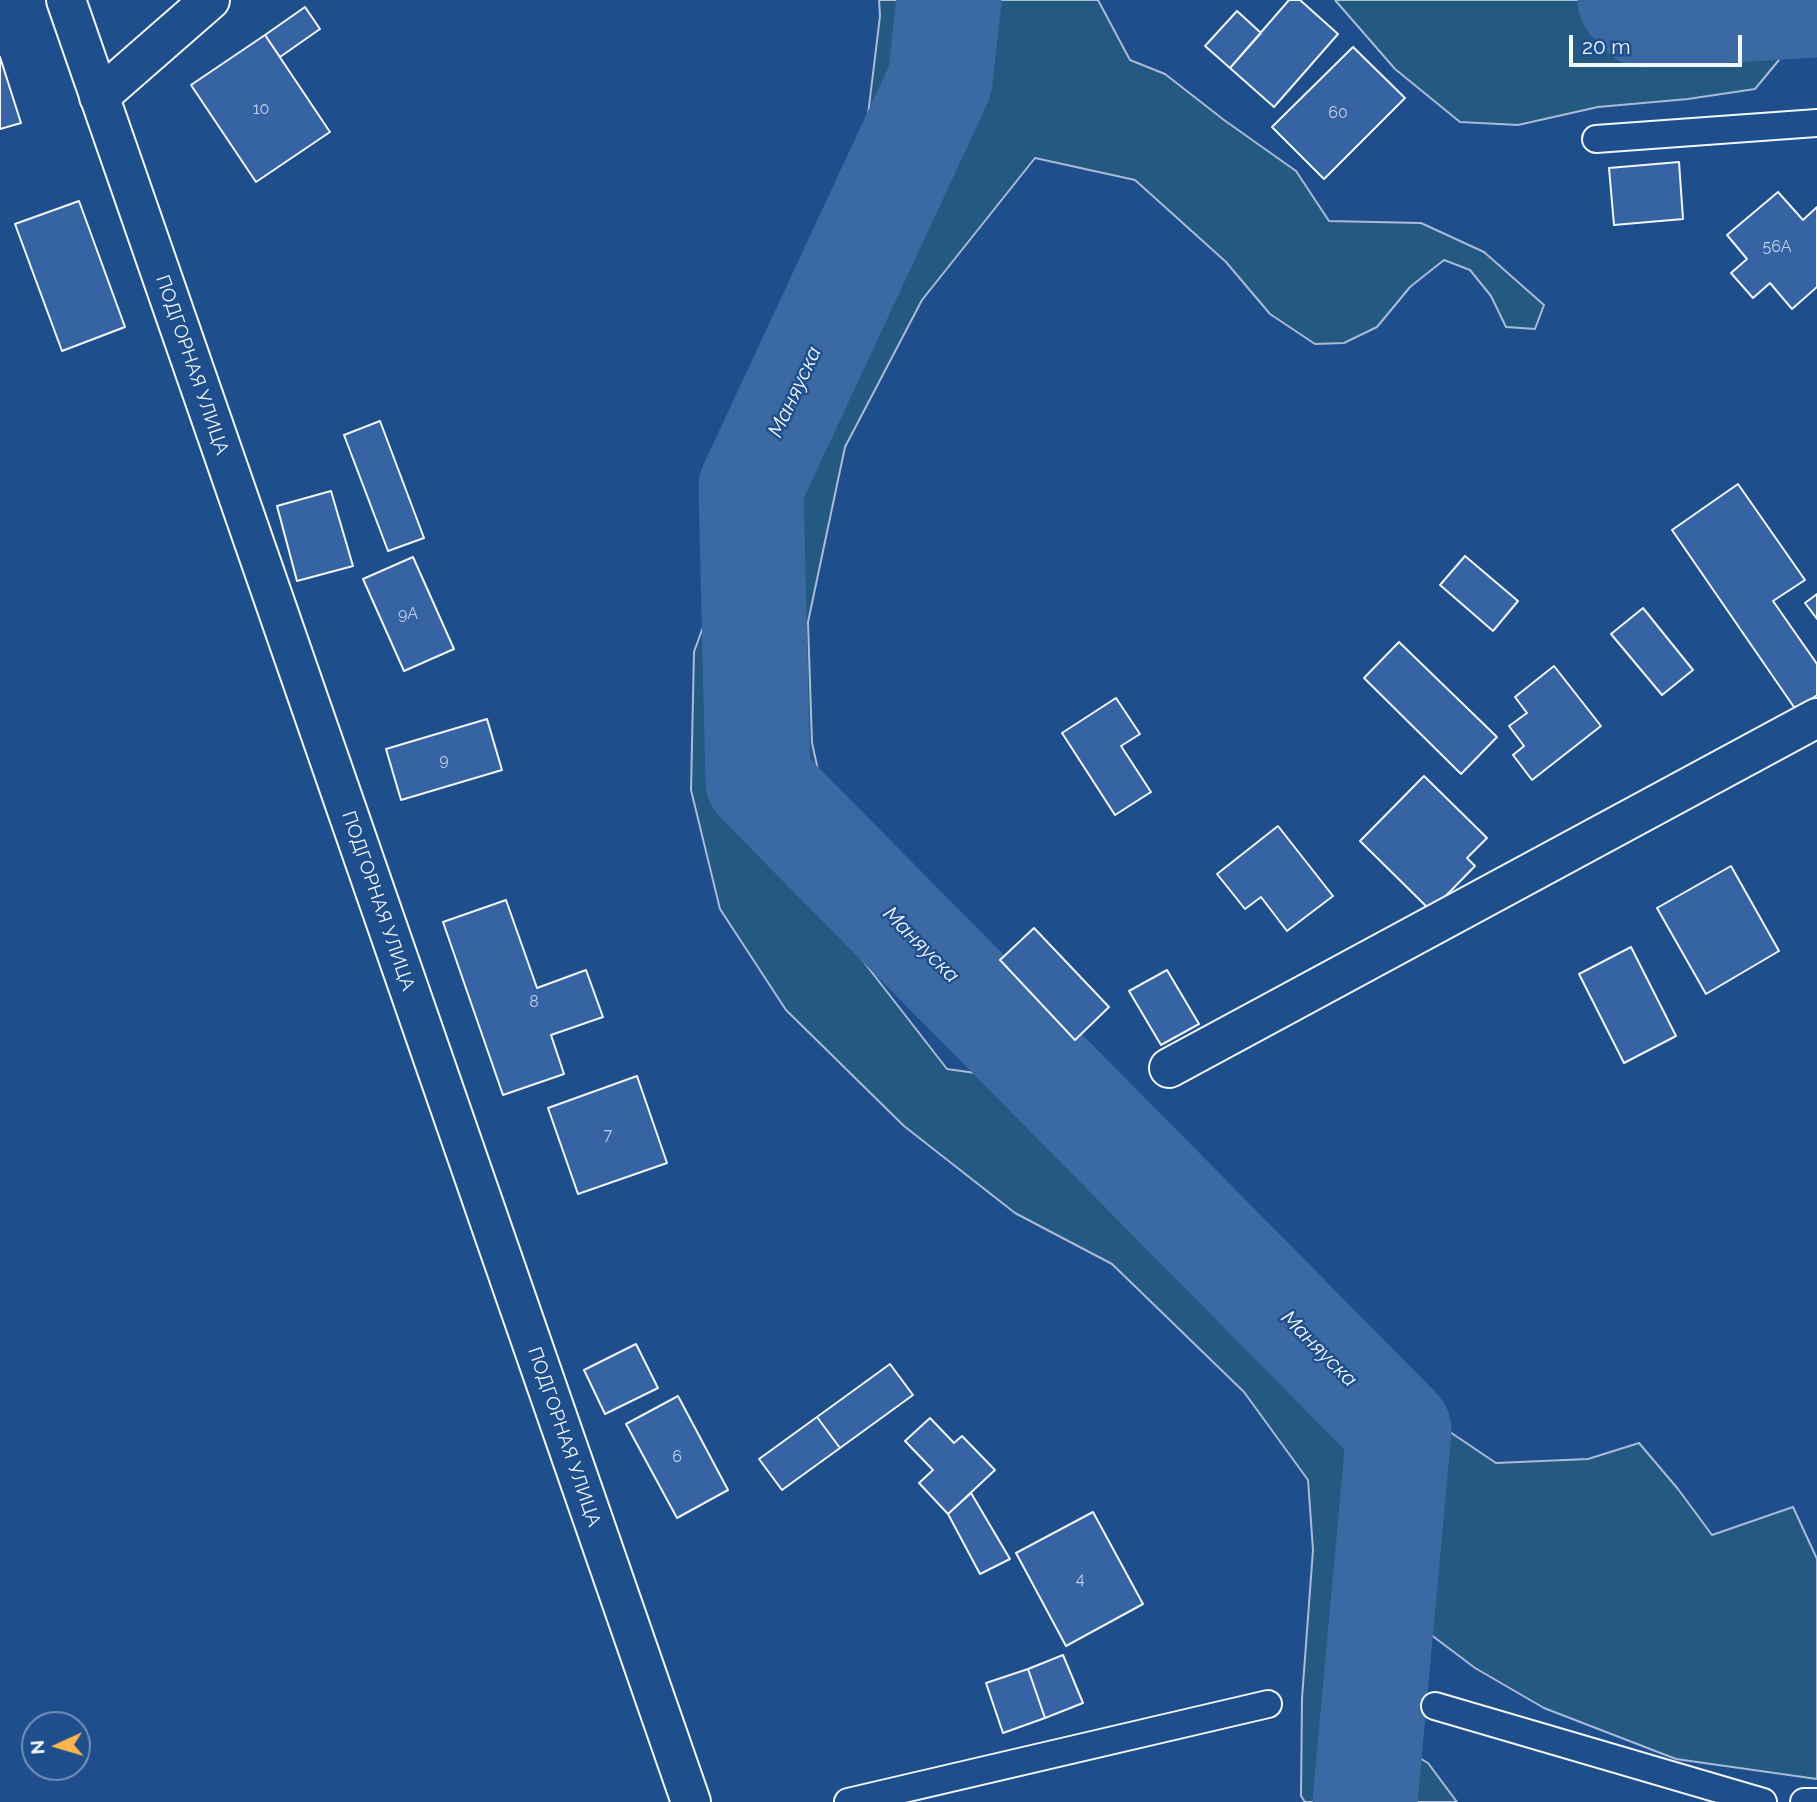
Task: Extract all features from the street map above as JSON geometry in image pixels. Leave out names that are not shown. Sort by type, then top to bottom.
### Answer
[{"type":"street","name":"ПОДГОРНАЯ УЛИЦА","points":[[66,0],[691,1802]]},
{"type":"street","points":[[99,97],[210,0]]},
{"type":"street","points":[[1169,1068],[1817,718]]},
{"type":"lane","points":[[1596,139],[1817,123]]},
{"type":"lane","points":[[848,1802],[1268,1704]]},
{"type":"lane","points":[[1435,1706],[1763,1802]]},
{"type":"lane","points":[[1804,1802],[1817,1802]]},
{"type":"shaded area","points":[[879,0],[1098,0],[1130,60],[1165,74],[1296,171],[1329,221],[1421,223],[1484,252],[1544,305],[1535,329],[1506,327],[1491,296],[1470,270],[1444,260],[1410,287],[1377,327],[1344,343],[1315,344],[1270,314],[1226,262],[1135,180],[1035,158],[922,300],[845,447],[808,622],[812,743],[860,957],[947,1069],[997,1076],[1111,1085],[1155,1111],[1299,1256],[1444,1428],[1496,1463],[1588,1459],[1639,1443],[1712,1535],[1793,1507],[1817,1559],[1817,1779],[1676,1759],[1544,1708],[1475,1668],[1422,1628],[1401,1648],[1391,1741],[1428,1763],[1457,1802],[1305,1802],[1301,1796],[1302,1698],[1313,1550],[1308,1480],[1244,1392],[1112,1264],[1015,1213],[904,1126],[786,1010],[720,909],[691,790],[694,652],[717,588],[776,336],[867,123],[880,16]]},
{"type":"shaded area","points":[[1335,0],[1765,0],[1779,60],[1755,89],[1688,99],[1598,107],[1518,125],[1460,122],[1395,69]]},
{"type":"building","points":[[1289,0],[1300,0],[1338,34],[1274,107],[1230,68]]},
{"type":"building","points":[[305,7],[320,29],[280,57],[265,35]]},
{"type":"building","points":[[1237,11],[1261,33],[1230,68],[1205,46]]},
{"type":"building","points":[[265,35],[330,132],[256,182],[191,85]]},
{"type":"building","points":[[1353,47],[1405,98],[1324,179],[1272,127]]},
{"type":"building","points":[[0,57],[21,123],[0,129]]},
{"type":"building","points":[[1679,162],[1683,219],[1614,225],[1609,168]]},
{"type":"building","points":[[1778,192],[1803,220],[1817,207],[1817,287],[1792,309],[1770,283],[1753,298],[1731,273],[1747,259],[1727,235]]},
{"type":"building","points":[[79,201],[125,327],[62,351],[15,224]]},
{"type":"building","points":[[380,421],[424,538],[388,551],[344,435]]},
{"type":"building","points":[[1738,484],[1805,580],[1773,601],[1817,664],[1817,695],[1796,710],[1672,530]]},
{"type":"building","points":[[331,491],[353,566],[297,581],[277,506]]},
{"type":"building","points":[[1465,556],[1518,601],[1493,631],[1440,585]]},
{"type":"building","points":[[413,557],[454,649],[404,671],[363,579]]},
{"type":"building","points":[[1817,594],[1817,619],[1805,603]]},
{"type":"building","points":[[1643,608],[1693,670],[1662,695],[1611,634]]},
{"type":"building","points":[[1399,642],[1497,737],[1461,774],[1364,678]]},
{"type":"building","points":[[1554,666],[1601,726],[1532,780],[1513,755],[1524,746],[1509,726],[1527,713],[1515,697]]},
{"type":"building","points":[[1116,698],[1140,734],[1121,746],[1151,792],[1115,815],[1062,733]]},
{"type":"building","points":[[487,719],[502,770],[401,800],[386,749]]},
{"type":"building","points":[[1424,776],[1487,838],[1467,858],[1475,866],[1431,911],[1360,841]]},
{"type":"building","points":[[1278,826],[1333,896],[1287,931],[1261,897],[1245,909],[1217,874]]},
{"type":"building","points":[[1731,866],[1779,951],[1706,994],[1657,908]]},
{"type":"building","points":[[506,900],[537,988],[586,970],[603,1017],[551,1035],[564,1074],[503,1095],[443,922]]},
{"type":"building","points":[[1034,928],[1109,1007],[1075,1040],[1000,960]]},
{"type":"building","points":[[1631,947],[1676,1036],[1624,1063],[1579,974]]},
{"type":"building","points":[[1167,970],[1199,1024],[1161,1045],[1129,991]]},
{"type":"building","points":[[637,1076],[667,1163],[578,1194],[548,1108]]},
{"type":"building","points":[[636,1344],[658,1388],[605,1414],[584,1370]]},
{"type":"building","points":[[890,1364],[913,1395],[840,1448],[817,1417]]},
{"type":"building","points":[[678,1396],[728,1490],[677,1518],[626,1424]]},
{"type":"building","points":[[817,1417],[840,1448],[782,1490],[759,1459]]},
{"type":"building","points":[[930,1418],[954,1443],[962,1436],[995,1470],[948,1514],[919,1483],[933,1470],[905,1441]]},
{"type":"building","points":[[971,1493],[1010,1559],[980,1574],[948,1514]]},
{"type":"building","points":[[1093,1512],[1143,1604],[1066,1646],[1016,1553]]},
{"type":"building","points":[[1063,1655],[1083,1703],[1045,1718],[1028,1669]]},
{"type":"building","points":[[1028,1669],[1045,1718],[1003,1733],[986,1683]]},
{"type":"waterway","name":"Маняуска","points":[[949,0],[940,81],[751,487],[758,781],[1399,1430],[1365,1802]]},
{"type":"waterway","name":"Маняуска","points":[[1630,0],[1645,15],[1817,5]]}]
